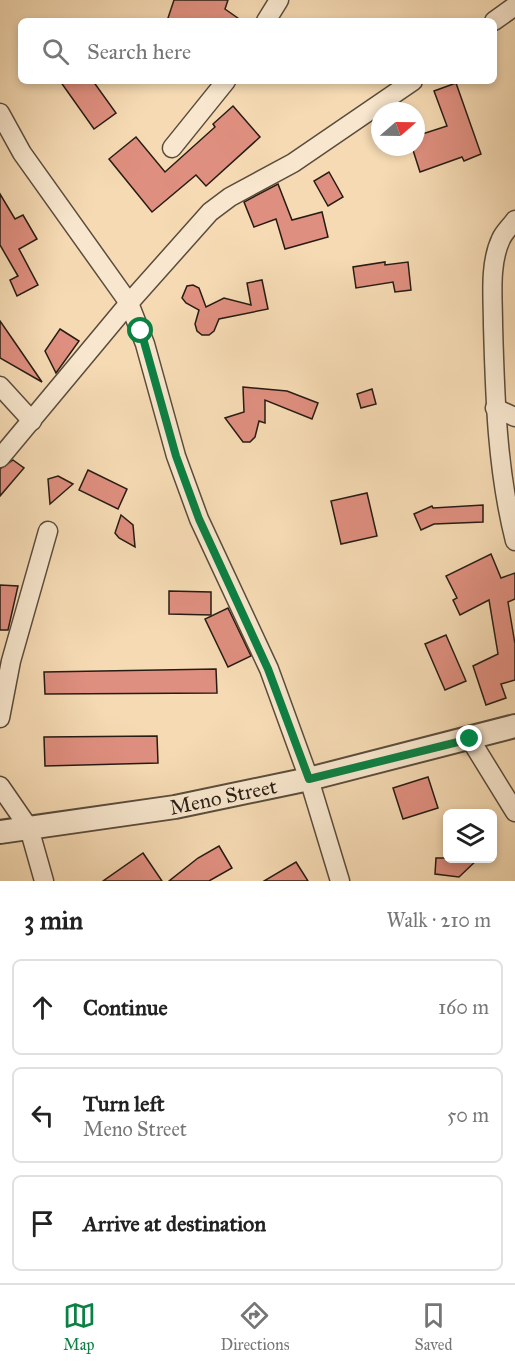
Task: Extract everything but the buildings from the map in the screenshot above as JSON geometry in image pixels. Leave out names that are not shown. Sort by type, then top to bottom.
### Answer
[{"type":"street","points":[[268,18],[279,0]]},
{"type":"street","points":[[497,19],[515,6]]},
{"type":"street","points":[[172,148],[224,84]]},
{"type":"street","points":[[0,458],[129,303],[210,212],[230,197],[293,163],[409,84]]},
{"type":"street","points":[[0,113],[22,153],[129,303],[143,338],[176,456],[199,519],[268,669],[309,779],[340,881]]},
{"type":"street","points":[[515,220],[501,239],[494,267],[495,408],[504,489],[515,541]]},
{"type":"street","points":[[0,386],[32,421]]},
{"type":"street","points":[[495,408],[515,417]]},
{"type":"street","points":[[0,718],[11,662],[48,531]]},
{"type":"street","name":"Meno Street","points":[[0,832],[175,807],[309,779],[515,726]]},
{"type":"street","points":[[470,739],[515,812]]},
{"type":"street","points":[[0,786],[29,828],[44,881]]},
{"type":"route","points":[[141,331],[158,398],[199,519],[268,669],[309,779],[470,739]]}]
